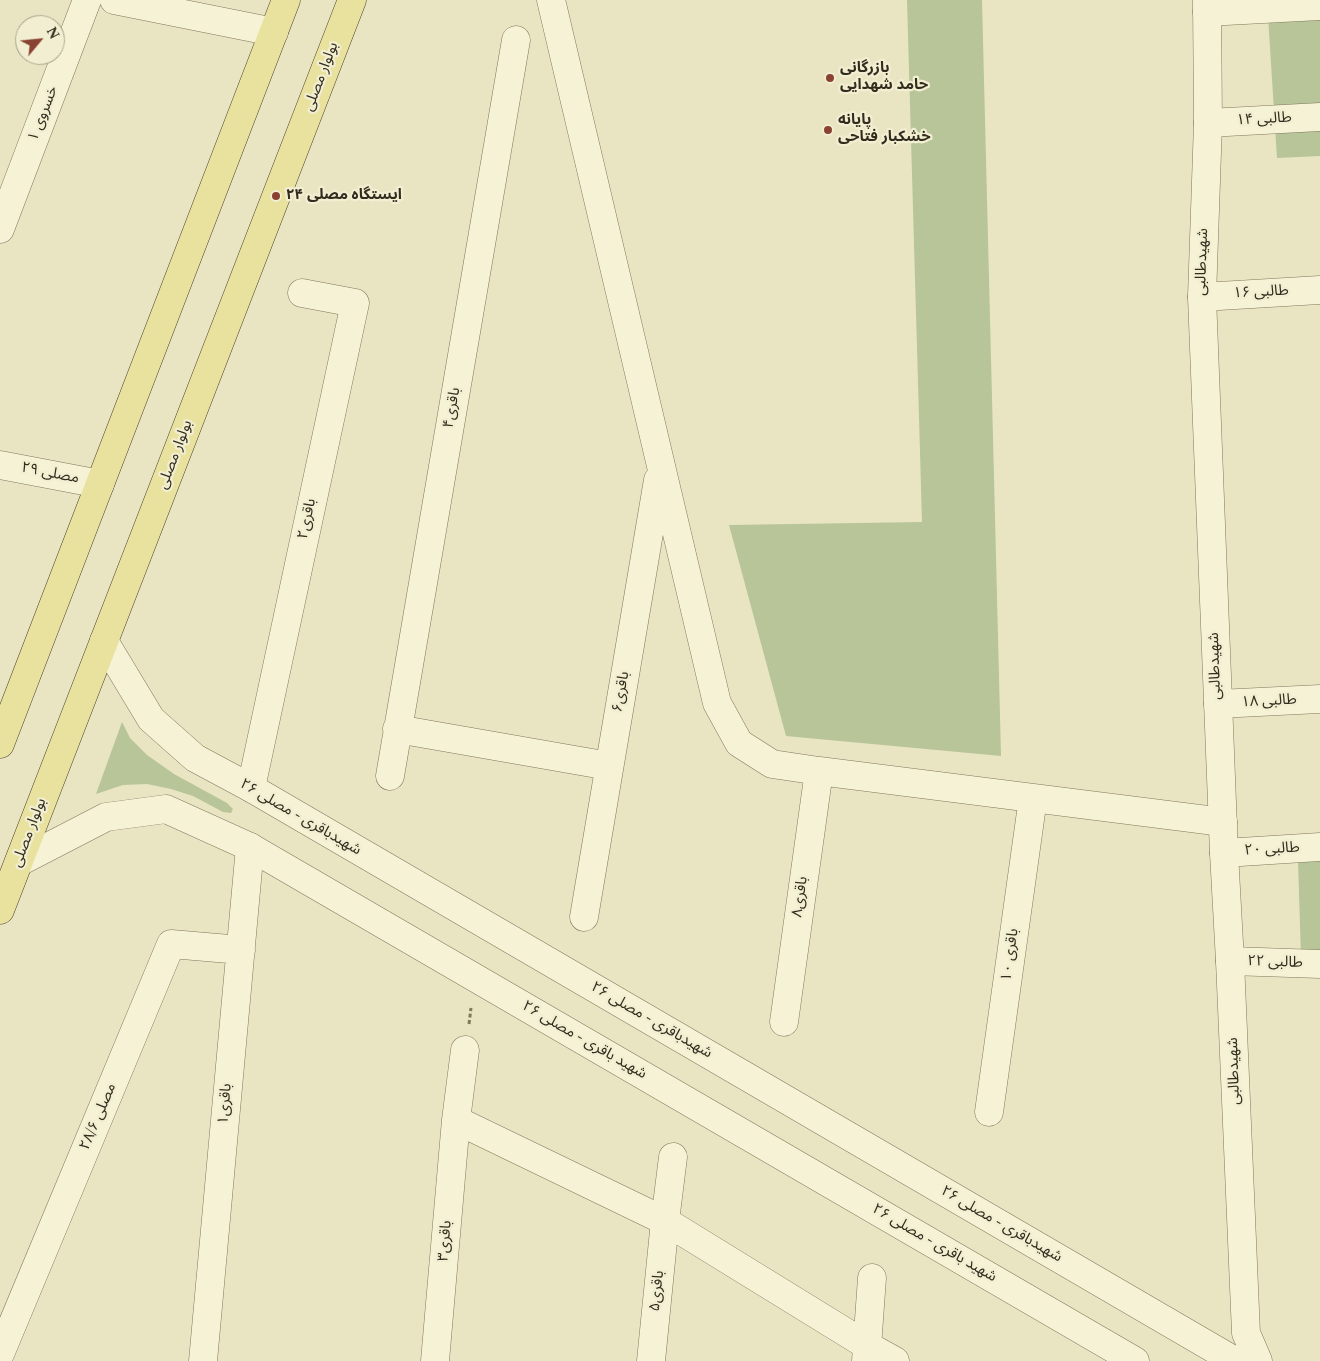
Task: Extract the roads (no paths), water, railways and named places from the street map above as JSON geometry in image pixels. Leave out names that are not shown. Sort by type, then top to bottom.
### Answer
[{"type":"main road","points":[[0,744],[7,704],[100,484],[286,0]]},
{"type":"main road","name":"بولوار مصلی","points":[[0,910],[352,0]]},
{"type":"street","name":"خسروی ۱","points":[[0,229],[87,0]]},
{"type":"street","points":[[114,0],[274,32]]},
{"type":"street","points":[[551,0],[717,703],[739,743],[772,764],[1222,822]]},
{"type":"street","points":[[1207,6],[1320,6]]},
{"type":"street","name":"شهیدطالبی","points":[[1207,6],[1208,123],[1202,297],[1222,822],[1246,1333],[1258,1361]]},
{"type":"street","name":"باقری۴","points":[[390,776],[516,40]]},
{"type":"street","name":"طالبی ۱۴","points":[[1208,123],[1320,117]]},
{"type":"street","name":"طالبی ۱۶","points":[[1202,297],[1320,290]]},
{"type":"street","name":"باقری۲","points":[[250,788],[355,303],[302,293]]},
{"type":"street","name":"مصلی ۲۹","points":[[0,465],[100,484]]},
{"type":"street","name":"باقری۶","points":[[584,917],[661,467]]},
{"type":"street","name":"شهیدباقری - مصلی ۲۶","points":[[104,641],[151,719],[195,758],[250,788],[1235,1361]]},
{"type":"street","name":"طالبی ۱۸","points":[[1218,704],[1320,699]]},
{"type":"street","points":[[398,729],[609,766]]},
{"type":"street","name":"باقری۸","points":[[784,1022],[819,771]]},
{"type":"street","name":"باقری ۱۰","points":[[989,1112],[1033,798]]},
{"type":"street","name":"شهید باقری - مصلی ۲۶","points":[[18,862],[106,817],[166,809],[250,847],[1135,1361]]},
{"type":"street","name":"باقری۱","points":[[203,1361],[250,847]]},
{"type":"street","name":"طالبی ۲۰","points":[[1224,852],[1320,847]]},
{"type":"street","name":"مصلی ۲۸/۶","points":[[0,1354],[171,944],[241,950]]},
{"type":"street","name":"طالبی ۲۲","points":[[1230,962],[1320,964]]},
{"type":"street","name":"باقری۳","points":[[435,1361],[456,1120],[465,1050]]},
{"type":"street","points":[[456,1120],[665,1220],[867,1353],[895,1361]]},
{"type":"street","name":"باقری۵","points":[[651,1361],[673,1157]]},
{"type":"street","points":[[867,1353],[872,1278]]},
{"type":"street","name":"شهیدطالبی","points":[[1235,1361],[1246,1333]]},
{"type":"place","name":"بازرگانی حامد شهدایی","points":[[830,78]]},
{"type":"place","name":"پایانه خشکبار فتاحی","points":[[828,130]]},
{"type":"place","name":"ایستگاه مصلی ۲۴","points":[[276,196]]}]
